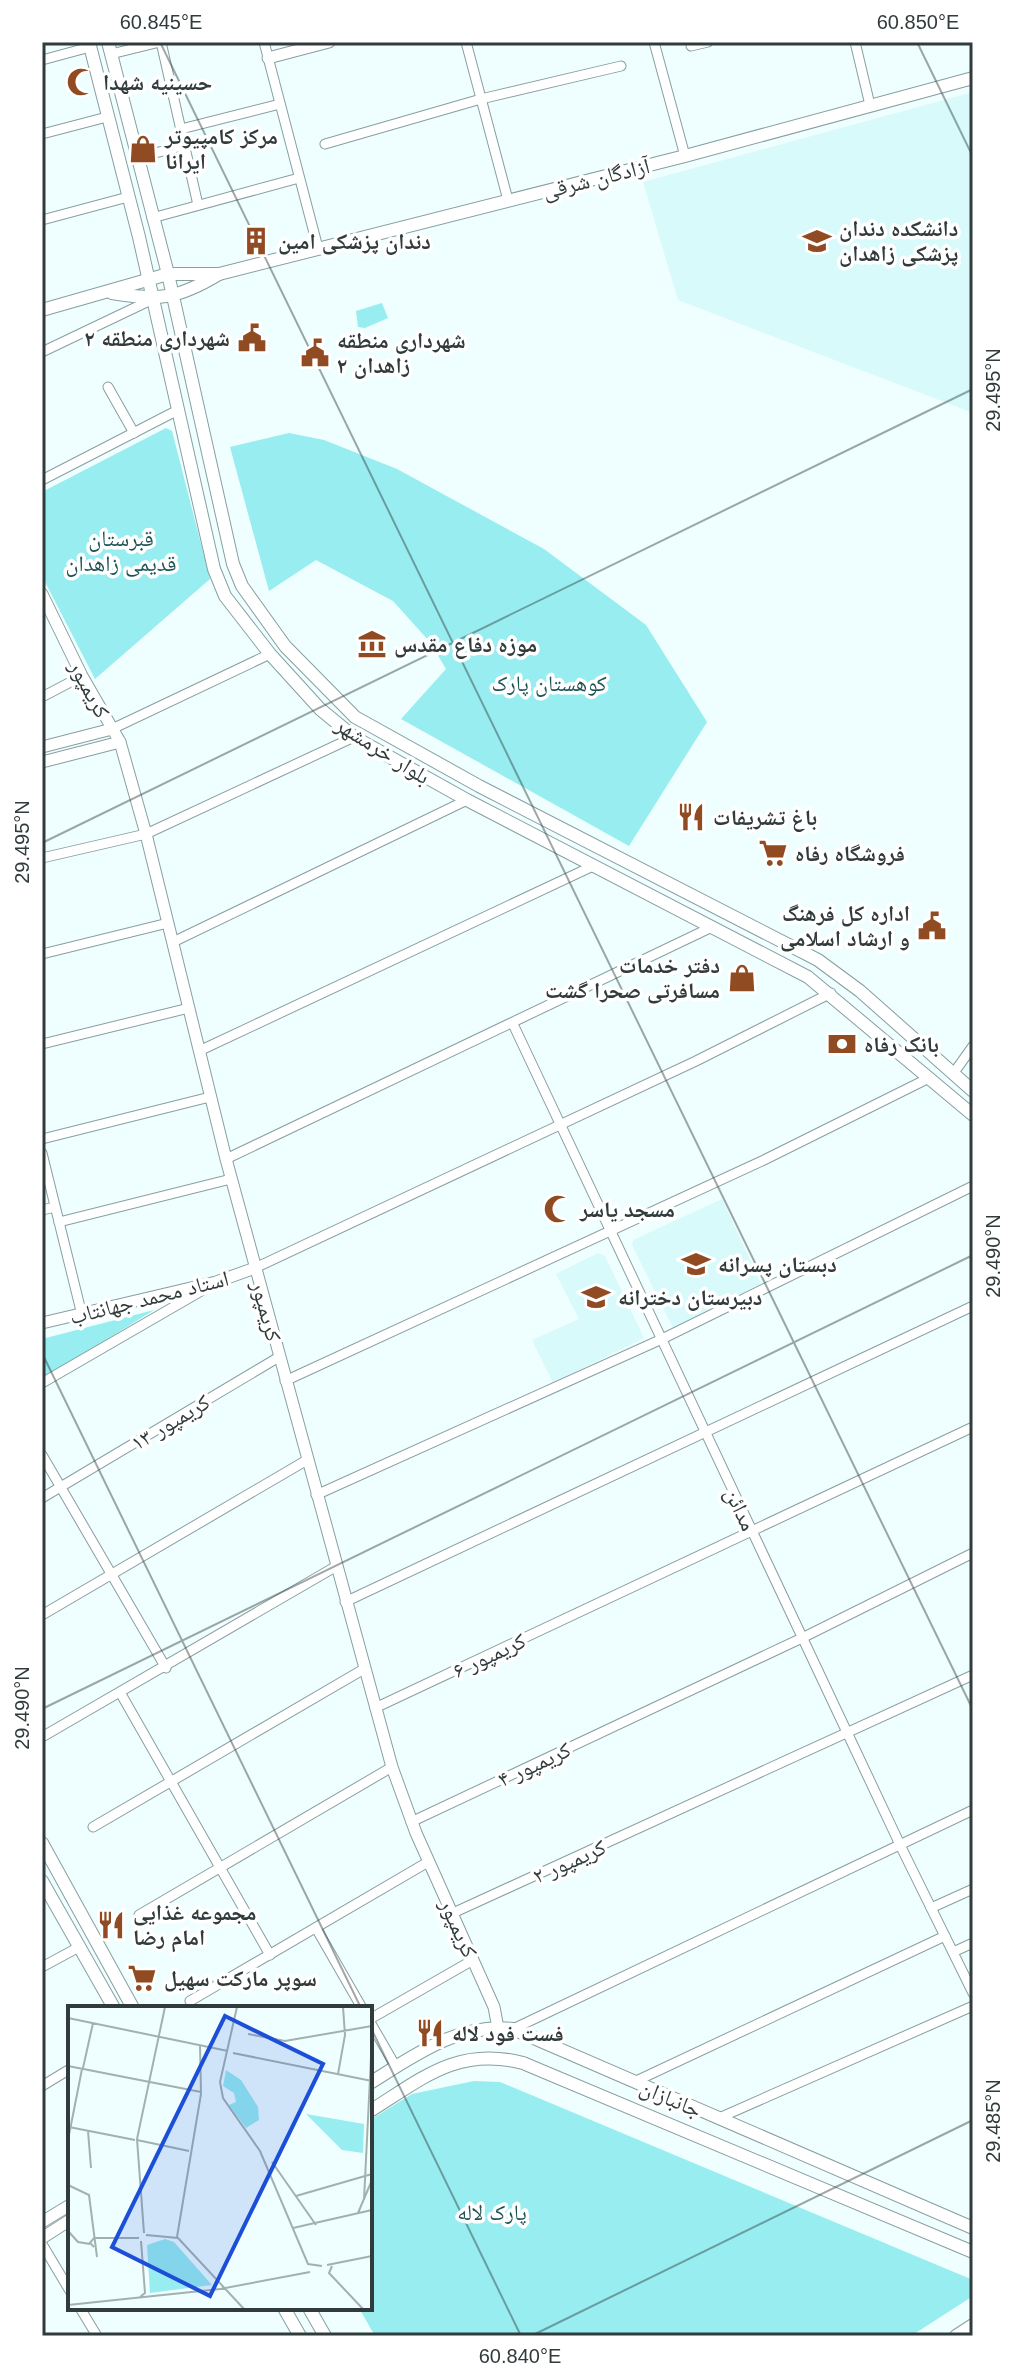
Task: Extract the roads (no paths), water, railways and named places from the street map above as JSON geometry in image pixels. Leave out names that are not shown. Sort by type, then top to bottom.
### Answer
[{"type":"main road","name":"بلوار خرمشهر","points":[[89,45],[148,279],[214,569],[225,596],[270,654],[320,709],[354,737],[467,800],[808,977],[831,993],[973,1115]]},
{"type":"main road","name":"بلوار خرمشهر","points":[[110,48],[168,274],[210,464],[242,586],[285,646],[355,717],[533,814],[818,960],[973,1091]]},
{"type":"main road","name":"آزادگان شرقی","points":[[219,274],[685,156],[973,78]]},
{"type":"main road","points":[[42,310],[112,293],[168,274],[219,274]]},
{"type":"main road","points":[[112,293],[152,300],[199,286],[219,274]]},
{"type":"main road","points":[[191,468],[210,464]]},
{"type":"main road","points":[[524,830],[533,814]]},
{"type":"main road","points":[[42,1843],[132,2006]]},
{"type":"main road","points":[[42,1881],[113,2006]]},
{"type":"main road","name":"جانبازان","points":[[372,2082],[452,2035],[498,2028],[513,2029],[973,2228]]},
{"type":"main road","name":"جانبازان","points":[[372,2110],[440,2068],[459,2060],[499,2057],[538,2069],[973,2252]]},
{"type":"main road","points":[[285,2310],[300,2336]]},
{"type":"main road","points":[[310,2310],[325,2336]]},
{"type":"main road","points":[[956,2336],[973,2325]]},
{"type":"street","points":[[110,48],[160,42],[198,205]]},
{"type":"street","points":[[264,42],[318,248]]},
{"type":"street","points":[[268,58],[329,42]]},
{"type":"street","points":[[466,42],[508,200]]},
{"type":"street","points":[[654,42],[685,156]]},
{"type":"street","points":[[691,46],[708,42]]},
{"type":"street","points":[[855,42],[870,105]]},
{"type":"street","points":[[42,60],[89,45]]},
{"type":"street","points":[[325,144],[481,99],[621,66]]},
{"type":"street","points":[[181,129],[280,104]]},
{"type":"street","points":[[42,134],[107,117]]},
{"type":"street","points":[[137,158],[185,145]]},
{"type":"street","points":[[152,218],[299,178]]},
{"type":"street","points":[[42,220],[128,197]]},
{"type":"street","points":[[42,352],[133,306],[152,300]]},
{"type":"street","points":[[108,387],[134,433]]},
{"type":"street","points":[[42,480],[178,410]]},
{"type":"street","name":"کریمپور","points":[[42,594],[82,676],[120,742],[146,834],[231,1179],[392,1767],[411,1822],[473,1960],[498,2028]]},
{"type":"street","points":[[42,747],[112,729],[270,654]]},
{"type":"street","points":[[42,697],[82,676]]},
{"type":"street","points":[[42,858],[146,834],[354,737]]},
{"type":"street","points":[[42,762],[120,742]]},
{"type":"street","points":[[173,942],[467,800]]},
{"type":"street","points":[[199,1051],[593,866]]},
{"type":"street","points":[[42,954],[168,923]]},
{"type":"street","points":[[226,1159],[712,927]]},
{"type":"street","points":[[255,1268],[696,1061],[831,993]]},
{"type":"street","points":[[42,1044],[189,1008]]},
{"type":"street","name":"مدائن","points":[[513,1024],[900,1845],[973,1993]]},
{"type":"street","points":[[953,1074],[973,1046]]},
{"type":"street","points":[[285,1381],[764,1160],[929,1078]]},
{"type":"street","points":[[42,1139],[210,1097]]},
{"type":"street","points":[[42,1156],[82,1315]]},
{"type":"street","points":[[59,1222],[231,1179]]},
{"type":"street","points":[[316,1495],[662,1339],[973,1186]]},
{"type":"street","points":[[42,1210],[55,1207]]},
{"type":"street","name":"استاد محمد جهانتاب","points":[[42,1323],[216,1282],[255,1268]]},
{"type":"street","points":[[42,1383],[216,1282]]},
{"type":"street","points":[[345,1602],[973,1306]]},
{"type":"street","name":"کریمپور ۱۳","points":[[42,1498],[279,1357]]},
{"type":"street","name":"کریمپور ۶","points":[[375,1708],[973,1427]]},
{"type":"street","points":[[42,1455],[166,1668]]},
{"type":"street","points":[[42,1615],[307,1460]]},
{"type":"street","name":"کریمپور ۴","points":[[411,1822],[802,1638],[973,1553]]},
{"type":"street","points":[[42,1737],[166,1668],[335,1567]]},
{"type":"street","points":[[93,1827],[364,1669]]},
{"type":"street","name":"کریمپور ۲","points":[[453,1913],[973,1675]]},
{"type":"street","points":[[121,1694],[270,1955]]},
{"type":"street","points":[[139,1915],[392,1767]]},
{"type":"street","points":[[513,2029],[973,1810]]},
{"type":"street","points":[[190,2001],[428,1862]]},
{"type":"street","points":[[931,1908],[973,1889]]},
{"type":"street","points":[[316,1928],[361,2006]]},
{"type":"street","points":[[634,2082],[945,1936]]},
{"type":"street","points":[[953,1952],[973,1943]]},
{"type":"street","points":[[42,1967],[79,1947]]},
{"type":"street","points":[[372,2020],[473,1960]]},
{"type":"street","points":[[719,2118],[973,2006]]},
{"type":"street","points":[[372,2025],[396,2067]]},
{"type":"street","points":[[42,2086],[68,2070]]},
{"type":"street","points":[[53,2231],[43,2218],[68,2206]]},
{"type":"street","points":[[42,2238],[68,2221]]},
{"type":"street","points":[[42,2244],[68,2288]]},
{"type":"street","points":[[81,2310],[97,2336]]},
{"type":"place","name":"حسینیه شهدا","points":[[81,82]]},
{"type":"place","name":"مرکز کامپیوتر ایرانا","points":[[143,149]]},
{"type":"place","name":"دندان پزشکی امین","points":[[256,241]]},
{"type":"place","name":"دانشکده دندان پزشکی زاهدان","points":[[817,241]]},
{"type":"place","name":"شهرداری منطقه ۲","points":[[252,338]]},
{"type":"place","name":"شهرداری منطقه ۲ زاهدان","points":[[315,353]]},
{"type":"place","name":"موزه دفاع مقدس","points":[[372,644]]},
{"type":"place","name":"باغ تشریفات","points":[[691,817]]},
{"type":"place","name":"فروشگاه رفاه","points":[[773,853]]},
{"type":"place","name":"اداره کل فرهنگ و ارشاد اسلامی","points":[[932,926]]},
{"type":"place","name":"دفتر خدمات مسافرتی صحرا گشت","points":[[742,978]]},
{"type":"place","name":"بانک رفاه","points":[[842,1044]]},
{"type":"place","name":"مسجد یاسر","points":[[558,1209]]},
{"type":"place","name":"دبستان پسرانه","points":[[696,1264]]},
{"type":"place","name":"دبیرستان دخترانه","points":[[596,1297]]},
{"type":"place","name":"مجموعه غذایی امام رضا","points":[[111,1925]]},
{"type":"place","name":"سوپر مارکت سهیل","points":[[142,1978]]},
{"type":"place","name":"فست فود لاله","points":[[430,2033]]},
{"type":"park label","name":"قبرستان قدیمی زاهدان","points":[[121,550]]},
{"type":"park label","name":"کوهستان پارک","points":[[549,683]]},
{"type":"park label","name":"پارک لاله","points":[[492,2212]]}]
